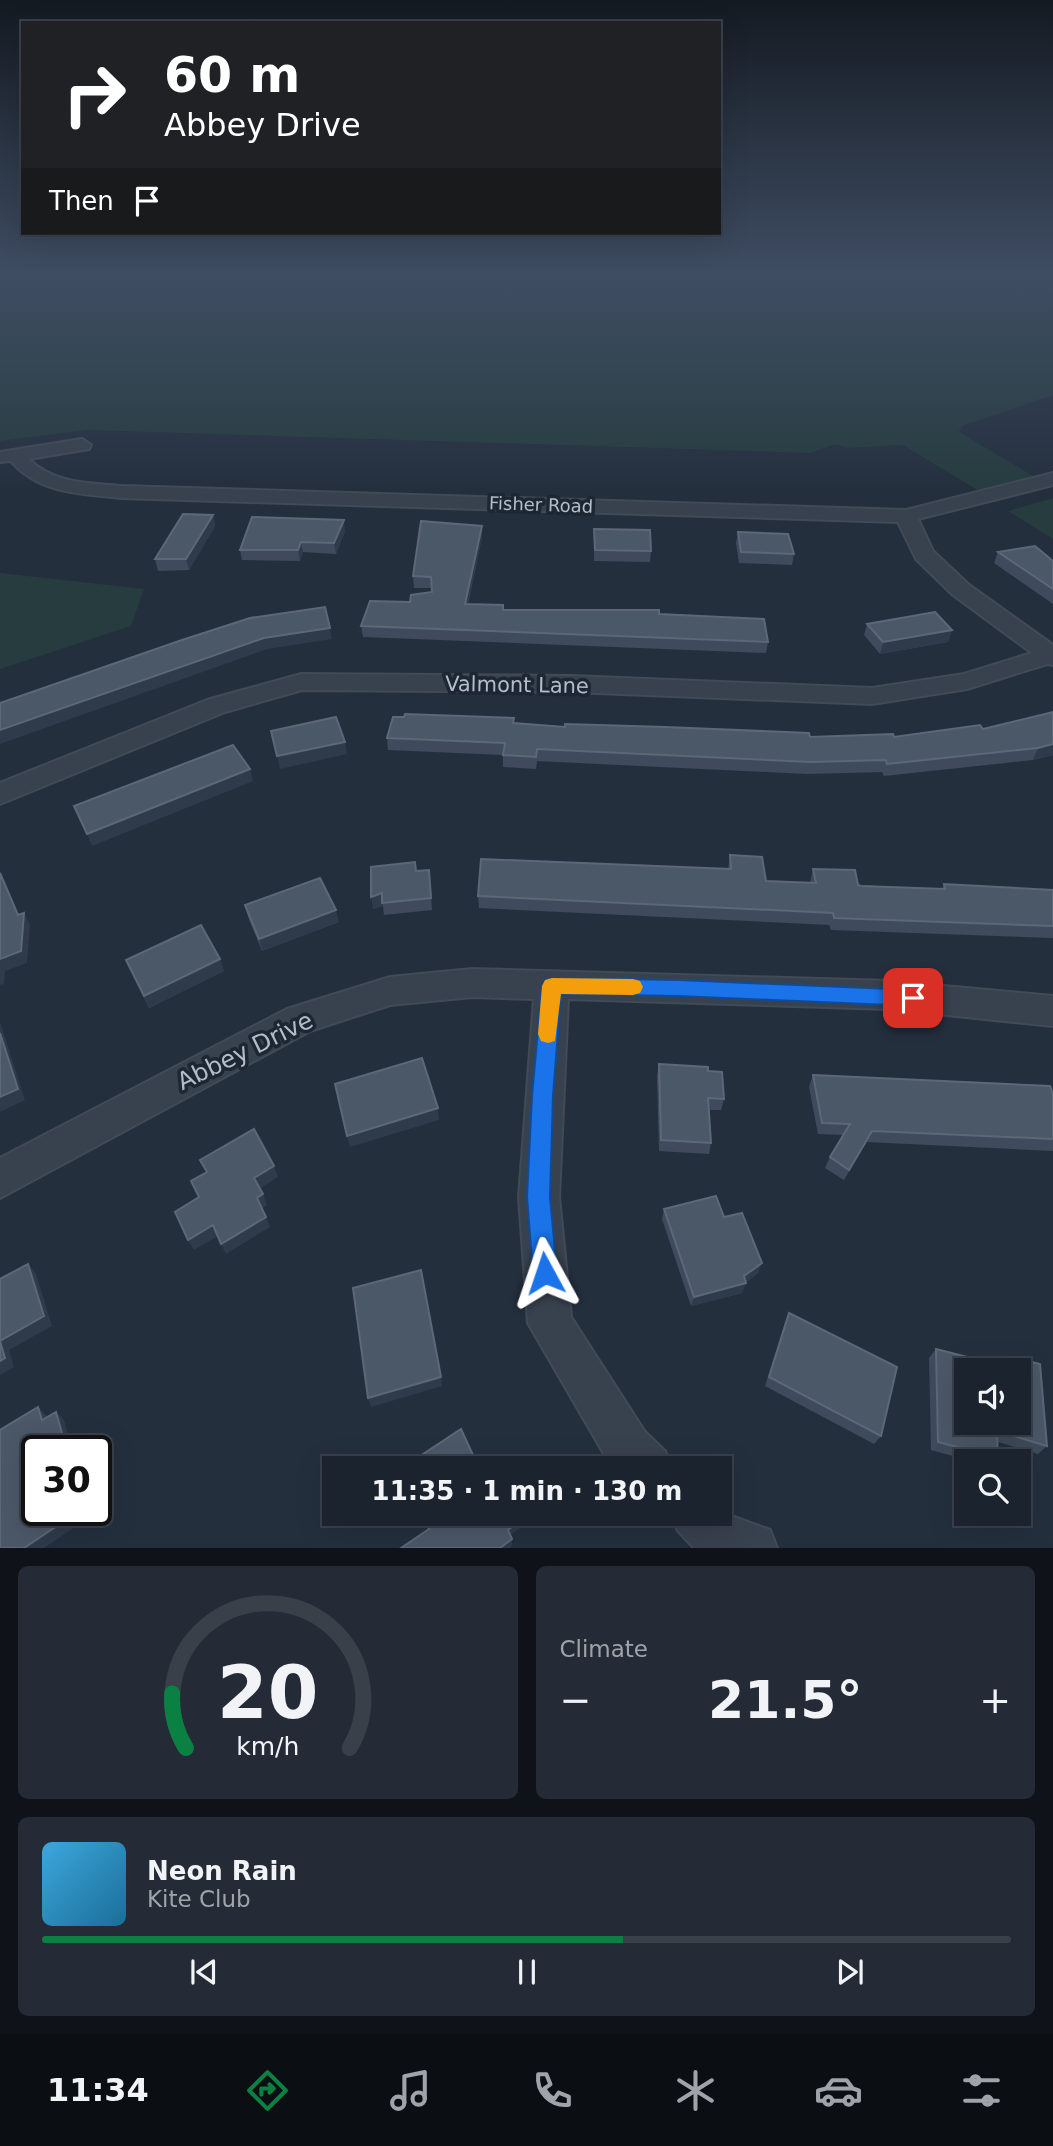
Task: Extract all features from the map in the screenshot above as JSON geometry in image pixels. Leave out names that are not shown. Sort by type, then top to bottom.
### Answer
[{"type":"street","points":[[15,461],[82,444]]},
{"type":"street","name":"Fisher Road","points":[[15,461],[63,486],[122,492],[906,516],[1053,479]]},
{"type":"street","points":[[906,516],[924,554],[961,590],[1020,630],[1051,657]]},
{"type":"street","name":"Valmont Lane","points":[[0,794],[216,706],[301,682],[572,684],[872,695],[967,681],[1051,657]]},
{"type":"street","name":"Abbey Drive","points":[[0,1179],[299,1020],[390,991],[472,983],[889,995],[1053,1011]]},
{"type":"street","points":[[552,986],[542,1096],[539,1197],[550,1323],[628,1449],[635,1456]]},
{"type":"street","points":[[708,1526],[718,1536],[752,1548]]},
{"type":"green space","points":[[0,346],[1053,346],[1053,395],[962,426],[959,432],[1035,477],[979,491],[903,445],[848,448],[835,444],[811,453],[88,430],[0,441]]},
{"type":"green space","points":[[1053,498],[1053,539],[1008,511]]},
{"type":"green space","points":[[0,573],[144,589],[131,626],[0,669]]},
{"type":"building","points":[[183,514],[213,515],[186,559],[155,559]]},
{"type":"building","points":[[252,517],[344,520],[334,543],[301,542],[298,550],[240,550]]},
{"type":"building","points":[[421,521],[482,526],[465,604],[503,605],[503,610],[659,610],[659,614],[764,619],[768,642],[361,626],[370,601],[410,602],[411,595],[432,592],[431,577],[413,576]]},
{"type":"building","points":[[594,529],[650,530],[651,551],[595,550]]},
{"type":"building","points":[[738,532],[788,534],[794,554],[741,552]]},
{"type":"building","points":[[1035,546],[1053,561],[1053,589],[998,552]]},
{"type":"building","points":[[325,607],[330,628],[264,638],[0,730],[0,703],[250,618]]},
{"type":"building","points":[[935,612],[952,630],[883,642],[867,624]]},
{"type":"building","points":[[1053,712],[1053,744],[1038,748],[887,764],[886,760],[810,762],[537,749],[536,757],[503,755],[505,743],[387,738],[393,717],[404,717],[405,714],[514,718],[513,723],[565,727],[565,724],[665,727],[809,733],[810,737],[893,734],[894,737],[980,725],[983,729]]},
{"type":"building","points":[[336,717],[345,742],[277,756],[271,731]]},
{"type":"building","points":[[233,745],[250,769],[87,834],[74,806]]},
{"type":"building","points":[[730,855],[762,857],[766,881],[816,883],[813,869],[855,870],[858,885],[861,886],[945,889],[944,884],[1053,890],[1053,926],[834,918],[833,913],[478,896],[481,859],[731,869]]},
{"type":"building","points":[[415,862],[416,871],[429,870],[431,898],[382,903],[382,893],[371,897],[371,867]]},
{"type":"building","points":[[0,873],[18,915],[24,913],[21,951],[0,959]]},
{"type":"building","points":[[320,878],[336,910],[259,939],[245,905]]},
{"type":"building","points":[[201,925],[220,959],[144,996],[126,960]]},
{"type":"building","points":[[0,1033],[18,1089],[0,1097]]},
{"type":"building","points":[[422,1058],[438,1108],[347,1136],[335,1084]]},
{"type":"building","points":[[659,1064],[708,1067],[708,1071],[722,1072],[724,1099],[708,1098],[711,1143],[661,1140]]},
{"type":"building","points":[[813,1075],[1050,1086],[1053,1094],[1053,1139],[872,1131],[849,1170],[830,1157],[850,1124],[822,1123]]},
{"type":"building","points":[[254,1129],[274,1166],[254,1178],[263,1194],[257,1198],[266,1217],[221,1244],[213,1225],[188,1240],[175,1212],[199,1197],[191,1181],[207,1172],[200,1160]]},
{"type":"building","points":[[716,1196],[724,1217],[742,1213],[762,1263],[744,1276],[746,1283],[694,1297],[664,1209]]},
{"type":"building","points":[[28,1264],[44,1316],[0,1341],[0,1279]]},
{"type":"building","points":[[421,1270],[441,1377],[368,1398],[353,1288]]},
{"type":"building","points":[[789,1313],[897,1367],[881,1436],[769,1377]]},
{"type":"building","points":[[0,1341],[5,1358],[0,1361]]},
{"type":"building","points":[[936,1349],[971,1358],[954,1358],[954,1435],[997,1435],[998,1449],[964,1449],[938,1442]]},
{"type":"building","points":[[1031,1362],[1040,1364],[1047,1446],[1010,1435],[1031,1435]]},
{"type":"building","points":[[38,1407],[42,1420],[56,1412],[62,1435],[21,1435],[21,1526],[57,1526],[24,1548],[0,1548],[0,1430]]},
{"type":"building","points":[[461,1429],[473,1456],[420,1456]]},
{"type":"building","points":[[428,1526],[513,1526],[508,1530],[512,1539],[500,1548],[401,1548],[429,1529]]},
{"type":"slow traffic","points":[[548,1034],[552,986],[633,987]]},
{"type":"route","points":[[545,1273],[539,1197],[542,1096],[552,986],[679,988],[913,998]]}]
